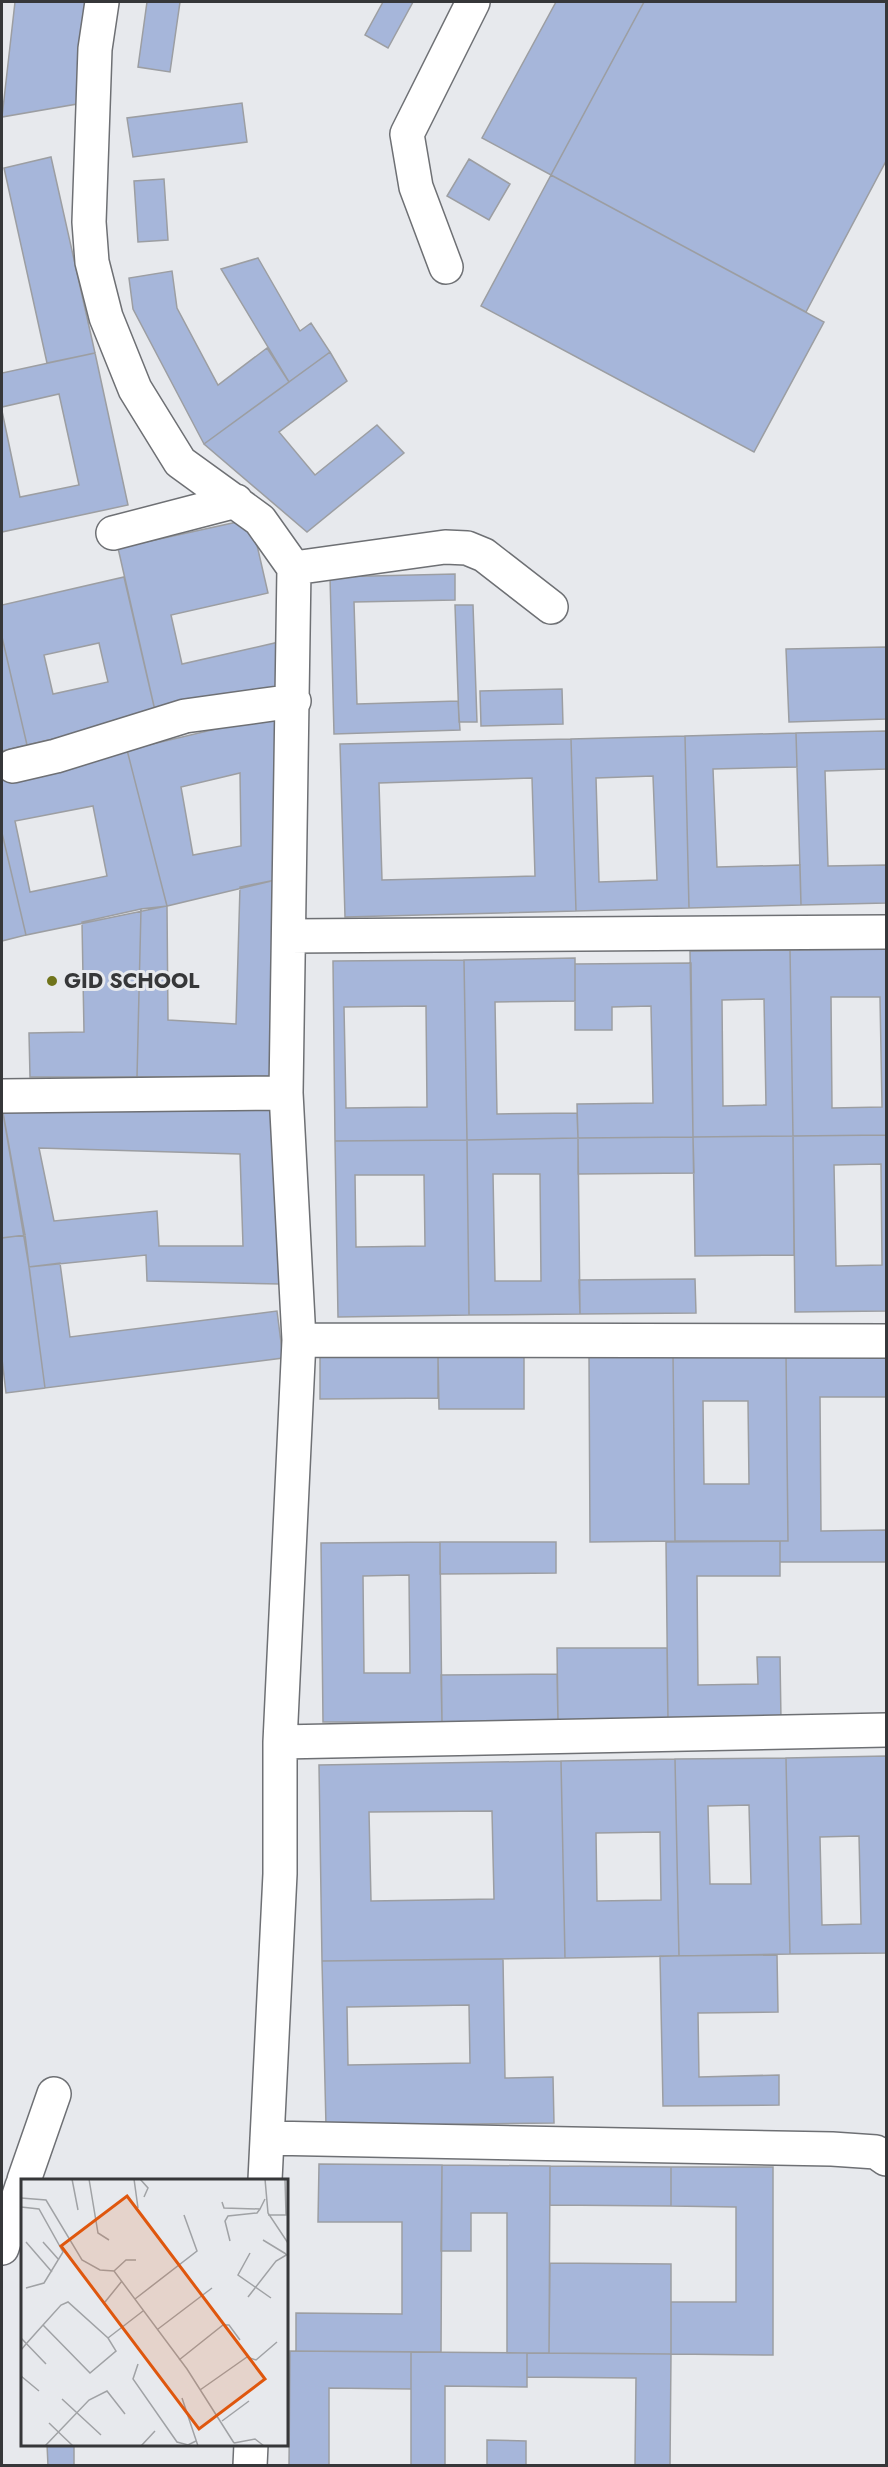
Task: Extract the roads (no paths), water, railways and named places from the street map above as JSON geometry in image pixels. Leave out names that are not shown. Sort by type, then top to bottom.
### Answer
[{"type":"street","points":[[102,2],[95,50],[89,222],[92,262],[106,317],[135,389],[180,462],[260,520],[294,568],[294,701],[286,1093],[299,1340],[280,1742],[280,1874],[264,2179]]},
{"type":"street","points":[[446,267],[416,188],[407,134],[473,2]]},
{"type":"street","points":[[114,533],[236,501]]},
{"type":"street","points":[[294,568],[445,547],[467,548],[484,555],[551,607]]},
{"type":"street","points":[[13,766],[56,756],[184,716],[294,701]]},
{"type":"street","points":[[290,936],[886,932]]},
{"type":"street","points":[[2,1096],[286,1093]]},
{"type":"street","points":[[299,1340],[886,1341]]},
{"type":"street","points":[[280,1742],[886,1730]]},
{"type":"street","points":[[25,2179],[54,2094]]},
{"type":"street","points":[[267,2138],[832,2149],[876,2152],[886,2159]]},
{"type":"street","points":[[2,2248],[21,2189]]},
{"type":"street","points":[[250,2466],[251,2446]]},
{"type":"place","name":"GID SCHOOL","points":[[52,981]]}]
